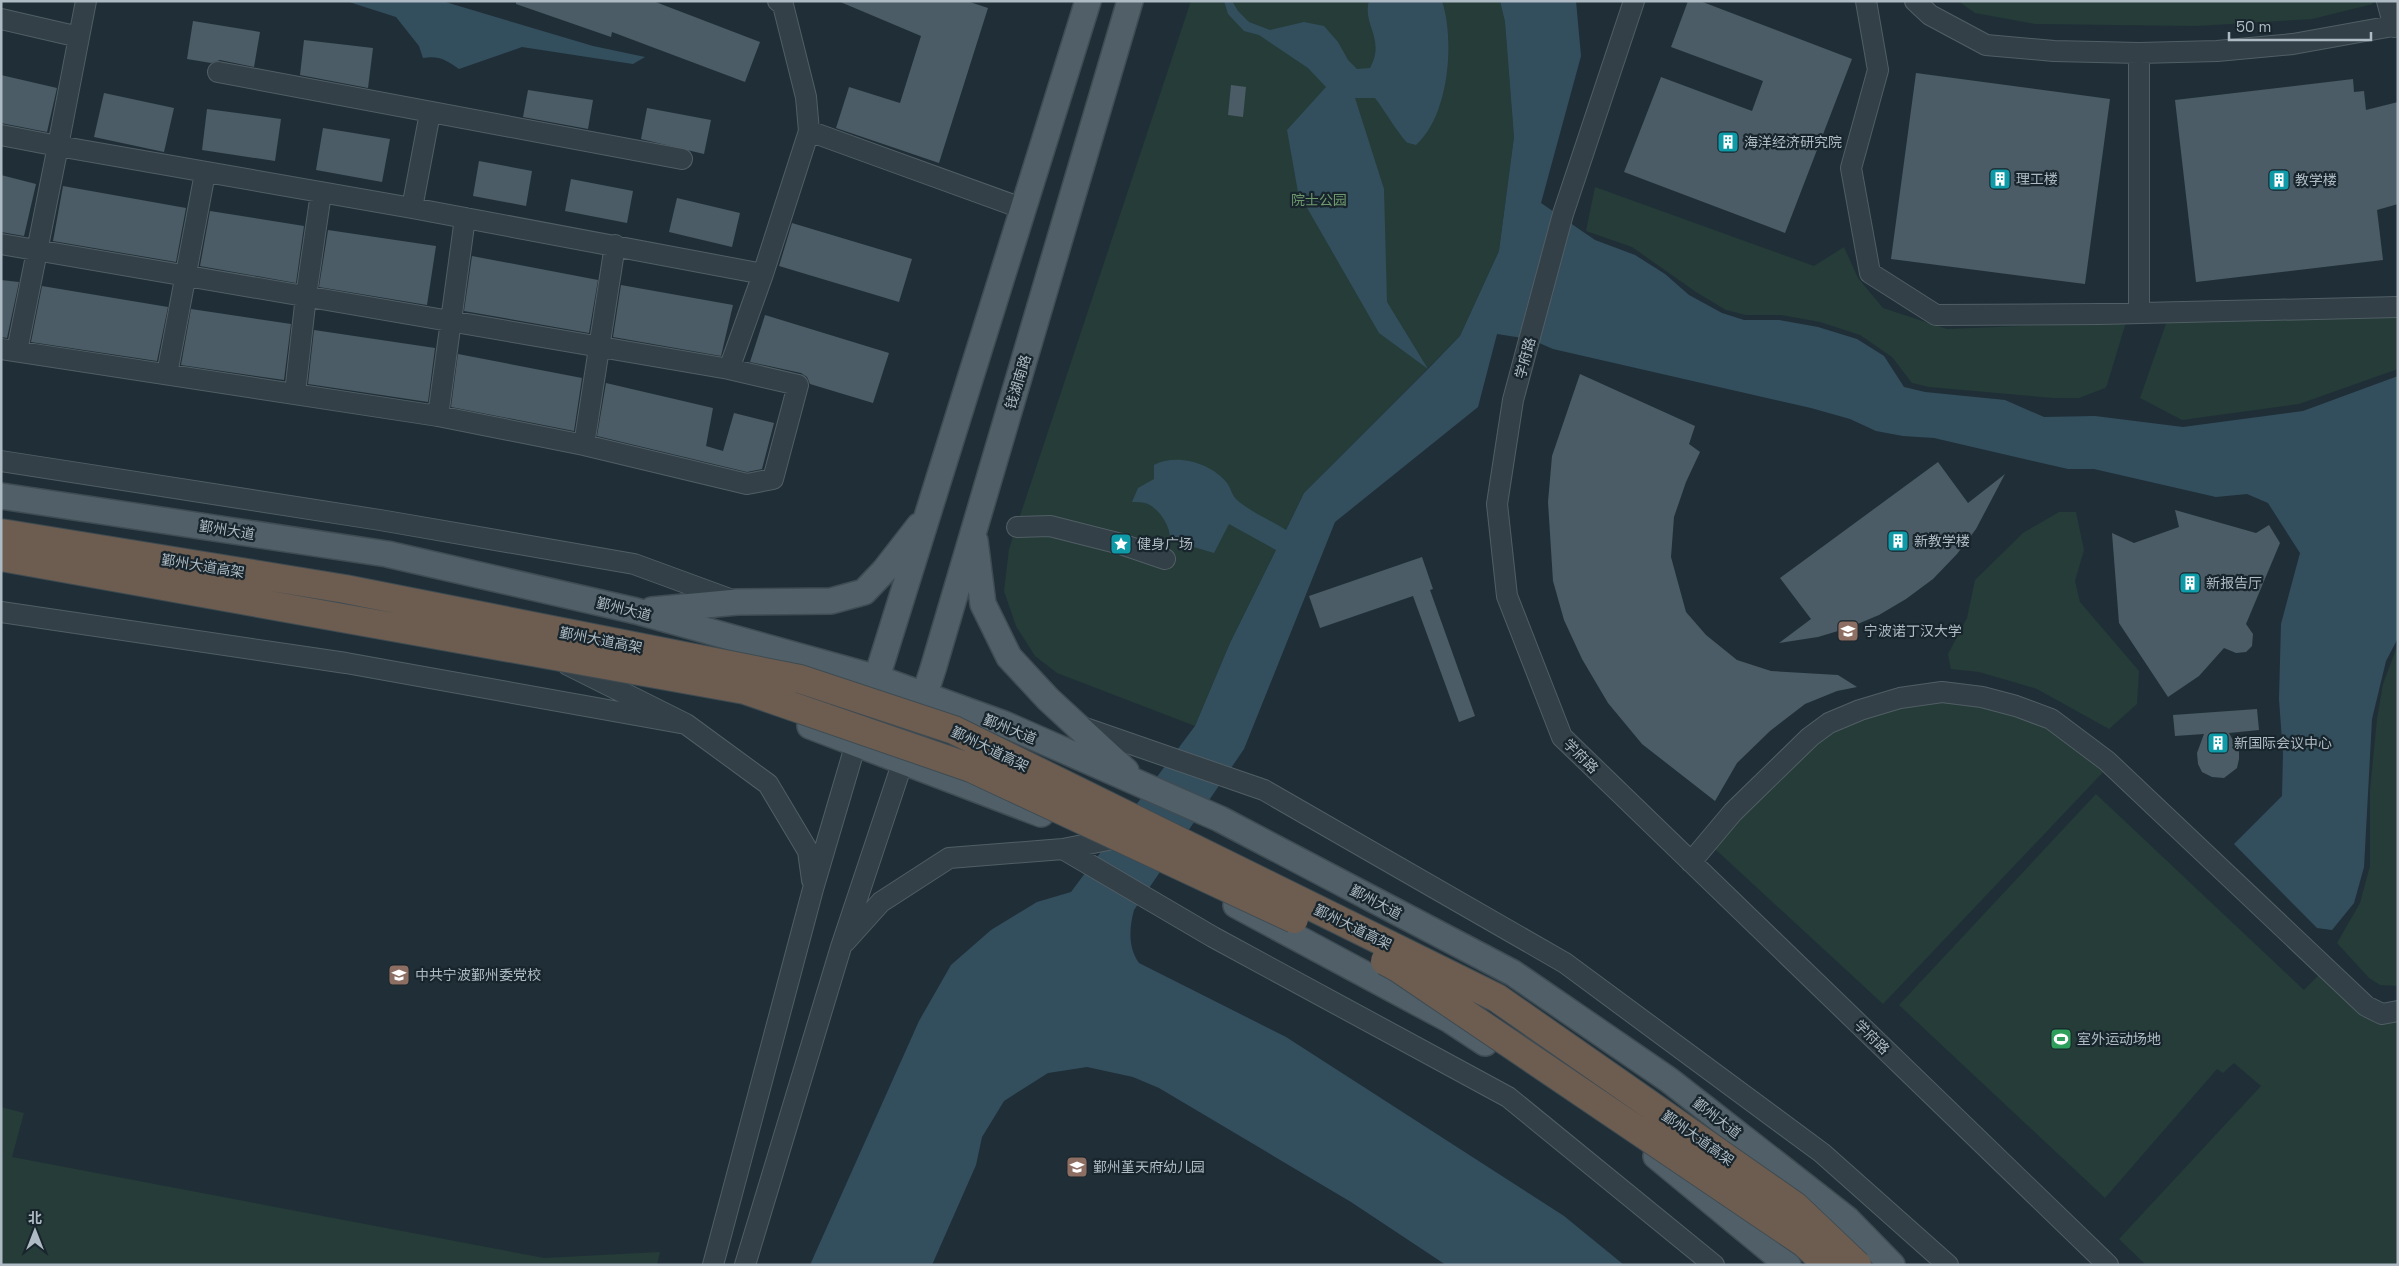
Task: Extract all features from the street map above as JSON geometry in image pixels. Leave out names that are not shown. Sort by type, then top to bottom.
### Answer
[{"type":"highway","name":"鄞州大道高架","points":[[1,533],[345,589],[800,679],[954,730],[1497,998],[1795,1206],[1857,1265]]},
{"type":"highway","name":"鄞州大道高架","points":[[1,557],[745,690],[971,768],[1398,968],[1804,1243],[1828,1265]]},
{"type":"main road","points":[[856,743],[930,512],[1088,1]]},
{"type":"main road","name":"钱湖南路","points":[[903,761],[974,532],[1130,1]]},
{"type":"main road","name":"鄞州大道","points":[[1,496],[387,554],[636,611],[877,678],[922,696],[1004,724],[1220,819],[1513,973],[1669,1080],[1847,1219],[1892,1265]]},
{"type":"main road","points":[[636,611],[737,602],[831,601],[864,592],[884,571],[930,512]]},
{"type":"main road","points":[[974,532],[984,604],[1010,657],[1078,726],[1140,784]]},
{"type":"main road","points":[[1,571],[702,687],[856,743],[1108,840],[1199,885],[1450,1020],[1640,1142],[1788,1265]]},
{"type":"street","points":[[1,244],[37,250],[186,276],[306,296],[729,369],[798,385],[773,479],[747,484],[584,444],[438,416],[9,350],[37,250],[86,1]]},
{"type":"street","points":[[729,369],[763,274],[809,131],[806,97],[783,5],[778,1]]},
{"type":"street","name":"学府路","points":[[1634,1],[1563,214],[1513,400],[1497,504],[1507,596],[1562,737],[2108,1265]]},
{"type":"street","points":[[1866,1],[1878,70],[1851,168],[1870,273],[1936,315],[2139,313],[2398,307]]},
{"type":"street","points":[[1915,1],[1930,15],[1986,45],[2054,52],[2139,53],[2217,51],[2292,44],[2396,26],[2387,1]]},
{"type":"street","points":[[1,19],[79,37]]},
{"type":"street","points":[[2139,53],[2139,313]]},
{"type":"street","points":[[218,72],[682,159]]},
{"type":"street","points":[[412,208],[430,113]]},
{"type":"street","points":[[809,131],[1024,209]]},
{"type":"street","points":[[1,135],[615,245],[763,274]]},
{"type":"street","points":[[167,374],[205,173]]},
{"type":"street","points":[[295,393],[306,296],[321,193]]},
{"type":"street","points":[[438,416],[465,218]]},
{"type":"street","points":[[584,444],[615,245]]},
{"type":"street","points":[[1,461],[380,520],[634,564],[737,602]]},
{"type":"street","points":[[1017,527],[1050,526],[1121,544],[1165,559]]},
{"type":"street","points":[[1,612],[346,663],[686,724]]},
{"type":"street","points":[[568,665],[686,724],[768,784],[808,851],[813,889]]},
{"type":"street","points":[[1691,862],[1733,812],[1780,765],[1810,737],[1830,723],[1860,710],[1900,698],[1942,692],[1982,696],[2051,719],[2077,737],[2107,761],[2366,1006],[2382,1014],[2398,1011]]},
{"type":"street","points":[[1078,726],[1264,790],[1565,964],[1822,1153],[1948,1265]]},
{"type":"street","points":[[713,1265],[813,889],[856,743]]},
{"type":"street","points":[[745,1265],[840,947],[903,761]]},
{"type":"street","points":[[840,947],[882,902],[949,858],[1062,849],[1108,840]]},
{"type":"street","points":[[1062,849],[1213,937],[1508,1097],[1714,1265]]},
{"type":"green space","name":"院士公园","points":[[1191,1],[1500,1],[1505,22],[1514,137],[1499,251],[1460,336],[1304,493],[1230,643],[1195,726],[1057,673],[1035,656],[1016,626],[1004,591],[1009,549]]},
{"type":"green space","points":[[1958,1],[2372,1],[2373,4],[2312,19],[2197,26],[2035,24],[1975,13]]},
{"type":"green space","points":[[1595,187],[1814,266],[1844,247],[1858,278],[1883,308],[1947,329],[2126,322],[2107,385],[2105,388],[2079,398],[2053,398],[1929,387],[1912,383],[1892,357],[1860,335],[1820,322],[1781,315],[1746,315],[1726,310],[1696,292],[1632,247],[1586,231]]},
{"type":"green space","points":[[2398,317],[2398,369],[2299,404],[2182,420],[2140,398],[2167,321]]},
{"type":"green space","points":[[2059,512],[2076,512],[2084,550],[2075,581],[2080,602],[2139,671],[2137,704],[2109,729],[2037,689],[1979,672],[1951,669],[1948,654],[1967,618],[1975,580],[2023,533]]},
{"type":"green space","points":[[2398,644],[2398,986],[2380,985],[2369,978],[2337,943],[2360,903],[2370,866],[2370,790],[2377,719],[2383,684]]},
{"type":"green space","points":[[1942,699],[1981,702],[2049,724],[2106,769],[1883,1004],[1714,848],[1730,824],[1814,743],[1863,715]]},
{"type":"green space","points":[[2096,794],[2304,990],[2322,972],[2398,1016],[2398,1265],[2146,1265],[2119,1239],[2261,1086],[2234,1063],[2223,1073],[2217,1069],[2105,1198],[1899,1005]]},
{"type":"green space","points":[[1,1107],[24,1113],[12,1157],[544,1258],[660,1252],[657,1265],[1,1265]]},
{"type":"water","points":[[346,1],[442,1],[593,46],[645,57],[633,64],[522,47],[459,69],[442,59],[433,57],[423,58],[419,46],[396,17]]},
{"type":"water","points":[[1224,1],[1232,1],[1238,11],[1249,22],[1270,30],[1304,22],[1324,26],[1338,42],[1348,60],[1357,69],[1370,68],[1376,49],[1368,18],[1369,1],[1442,1],[1448,36],[1446,77],[1436,116],[1427,132],[1416,145],[1405,141],[1375,98],[1355,98],[1384,189],[1387,302],[1428,369],[1379,333],[1298,192],[1287,130],[1326,87],[1308,68],[1259,35],[1244,31],[1228,14]]},
{"type":"water","points":[[1500,1],[1576,1],[1581,56],[1541,203],[1595,240],[1635,255],[1665,274],[1689,295],[1722,313],[1744,320],[1779,320],[1818,327],[1857,339],[1884,356],[1904,387],[1925,392],[2005,400],[2044,417],[2095,416],[2183,427],[2303,411],[2398,376],[2398,638],[2386,661],[2372,719],[2364,867],[2354,903],[2332,930],[2317,928],[2234,844],[2282,796],[2283,754],[2279,699],[2281,624],[2300,553],[2268,503],[2247,494],[2216,497],[2094,469],[2068,469],[1934,438],[1903,436],[1876,431],[1850,419],[1811,408],[1553,349],[1530,339],[1497,334],[1478,407],[1335,522],[1244,749],[1134,910],[1130,938],[1135,957],[1139,963],[1286,1037],[1564,1216],[1624,1265],[1446,1265],[1351,1202],[1159,1088],[1133,1077],[1087,1067],[1048,1073],[1004,1101],[982,1137],[976,1165],[932,1265],[810,1265],[919,1021],[951,965],[991,930],[1037,902],[1071,892],[1195,726],[1230,643],[1276,550],[1229,524],[1214,553],[1170,540],[1167,524],[1157,510],[1146,503],[1132,502],[1138,488],[1154,479],[1154,465],[1173,460],[1193,462],[1203,465],[1220,476],[1228,485],[1235,498],[1242,504],[1286,530],[1304,493],[1460,336],[1499,251],[1514,137],[1505,22]]},
{"type":"building","points":[[516,1],[653,1],[760,42],[745,82],[612,32],[611,37],[516,4]]},
{"type":"building","points":[[838,1],[967,1],[988,8],[939,163],[836,128],[849,87],[900,103],[921,36]]},
{"type":"building","name":"海洋经济研究院","points":[[1688,1],[1700,1],[1852,59],[1785,233],[1624,172],[1661,77],[1752,111],[1763,81],[1671,47]]},
{"type":"building","points":[[193,21],[260,32],[254,67],[220,60],[211,63],[187,59]]},
{"type":"building","points":[[304,40],[373,48],[368,88],[300,75]]},
{"type":"building","name":"理工楼","points":[[1916,73],[2110,99],[2085,284],[1891,259]]},
{"type":"building","points":[[1,75],[57,88],[47,132],[1,123]]},
{"type":"building","name":"教学楼","points":[[2353,79],[2354,92],[2364,91],[2366,110],[2398,102],[2398,204],[2377,210],[2383,260],[2196,282],[2175,100]]},
{"type":"building","points":[[1231,85],[1246,87],[1243,117],[1228,115]]},
{"type":"building","points":[[528,90],[593,100],[588,129],[523,117]]},
{"type":"building","points":[[104,93],[174,108],[164,152],[94,137]]},
{"type":"building","points":[[647,108],[711,120],[704,154],[641,139]]},
{"type":"building","points":[[207,109],[281,119],[275,161],[202,150]]},
{"type":"building","points":[[323,128],[390,139],[382,182],[316,170]]},
{"type":"building","points":[[479,161],[532,171],[526,206],[473,196]]},
{"type":"building","points":[[1,175],[36,184],[24,236],[1,232]]},
{"type":"building","points":[[571,179],[633,191],[627,223],[565,211]]},
{"type":"building","points":[[63,186],[186,208],[176,262],[53,241]]},
{"type":"building","points":[[677,198],[740,213],[732,247],[669,232]]},
{"type":"building","points":[[210,211],[304,226],[296,283],[200,266]]},
{"type":"building","points":[[792,223],[912,259],[899,302],[779,266]]},
{"type":"building","points":[[328,230],[436,246],[427,305],[319,287]]},
{"type":"building","points":[[472,256],[598,280],[589,333],[464,311]]},
{"type":"building","points":[[1,280],[19,282],[7,338],[1,337]]},
{"type":"building","points":[[621,285],[733,305],[721,356],[613,337]]},
{"type":"building","points":[[42,286],[168,307],[157,361],[31,342]]},
{"type":"building","points":[[191,309],[291,324],[284,380],[181,365]]},
{"type":"building","points":[[765,315],[889,353],[873,403],[810,384],[807,377],[801,373],[750,362]]},
{"type":"building","points":[[314,330],[435,348],[428,402],[308,384]]},
{"type":"building","points":[[458,354],[582,378],[574,431],[451,407]]},
{"type":"building","points":[[1580,374],[1695,426],[1689,444],[1700,452],[1686,482],[1674,517],[1671,557],[1686,612],[1706,635],[1737,660],[1771,671],[1838,675],[1857,687],[1837,691],[1805,704],[1770,731],[1737,763],[1715,801],[1642,744],[1608,703],[1582,659],[1564,620],[1553,581],[1548,502],[1552,456]]},
{"type":"building","points":[[606,383],[713,408],[706,446],[723,451],[734,413],[774,423],[762,469],[747,472],[597,436]]},
{"type":"building","name":"新教学楼","points":[[1938,462],[1968,503],[2005,474],[1976,529],[1957,554],[1933,579],[1906,599],[1879,615],[1848,628],[1818,637],[1779,643],[1811,619],[1780,578]]},
{"type":"building","name":"新报告厅","points":[[2175,510],[2256,533],[2269,525],[2280,543],[2246,624],[2253,634],[2252,646],[2246,652],[2236,653],[2224,648],[2199,676],[2168,697],[2119,623],[2112,533],[2134,543],[2179,527]]},
{"type":"building","points":[[1422,557],[1433,589],[1430,590],[1475,716],[1459,722],[1413,596],[1320,628],[1309,596]]},
{"type":"building","name":"新国际会议中心","points":[[2257,709],[2259,730],[2229,733],[2239,752],[2239,759],[2237,768],[2224,778],[2212,777],[2202,772],[2198,764],[2197,753],[2204,734],[2175,736],[2173,715]]},
{"type":"place","name":"海洋经济研究院","points":[[1728,142]]},
{"type":"place","name":"理工楼","points":[[2000,179]]},
{"type":"place","name":"教学楼","points":[[2279,180]]},
{"type":"place","name":"新教学楼","points":[[1898,541]]},
{"type":"place","name":"健身广场","points":[[1121,544]]},
{"type":"place","name":"新报告厅","points":[[2190,583]]},
{"type":"place","name":"宁波诺丁汉大学","points":[[1848,631]]},
{"type":"place","name":"新国际会议中心","points":[[2218,743]]},
{"type":"place","name":"中共宁波鄞州委党校","points":[[399,975]]},
{"type":"place","name":"室外运动场地","points":[[2061,1039]]},
{"type":"place","name":"鄞州堇天府幼儿园","points":[[1077,1167]]}]
